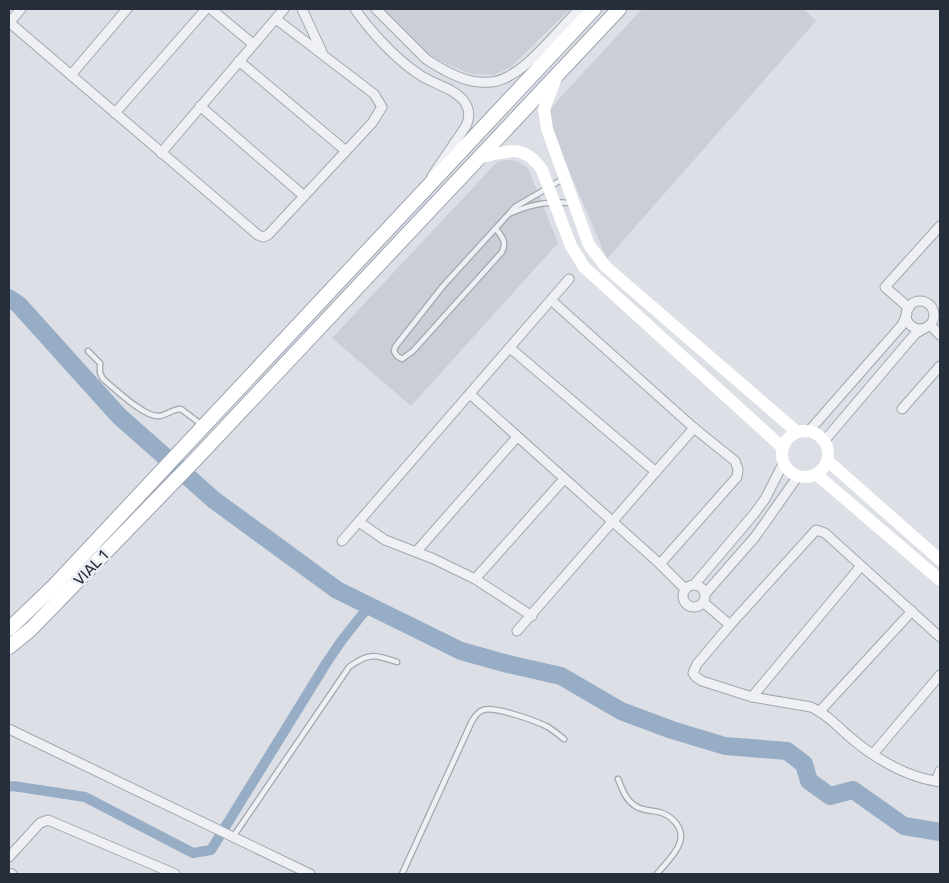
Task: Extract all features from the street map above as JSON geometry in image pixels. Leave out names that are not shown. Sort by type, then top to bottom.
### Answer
[{"type":"main road","name":"VIAL 1","points":[[9,629],[54,586],[594,9]]},
{"type":"main road","name":"VIAL 1","points":[[9,647],[31,629],[194,460],[619,9]]},
{"type":"street","points":[[21,9],[9,23],[262,237],[268,235],[372,123],[382,107],[374,94],[276,19]]},
{"type":"street","points":[[71,75],[127,9]]},
{"type":"street","points":[[115,113],[206,9]]},
{"type":"street","points":[[211,9],[253,44]]},
{"type":"street","points":[[161,152],[284,9]]},
{"type":"street","points":[[302,9],[323,54]]},
{"type":"street","points":[[376,9],[426,59],[467,80],[479,82],[507,78],[526,64],[579,9]]},
{"type":"street","points":[[360,11],[392,51],[417,73],[457,94],[464,100],[469,110],[470,118],[466,126],[435,170],[426,189]]},
{"type":"street","points":[[417,73],[426,59]]},
{"type":"street","points":[[239,61],[346,151]]},
{"type":"street","points":[[558,73],[544,109],[545,118],[547,129],[589,245],[606,267],[803,432],[815,433],[824,440],[828,447],[828,461],[821,471],[816,474],[804,477],[798,476],[792,473],[784,462]]},
{"type":"street","points":[[200,106],[304,196]]},
{"type":"street","points":[[478,158],[511,152],[528,154],[542,170],[571,246],[584,267],[783,448]]},
{"type":"street","points":[[908,311],[885,287],[940,226]]},
{"type":"street","points":[[342,542],[569,279]]},
{"type":"street","points":[[551,300],[694,428],[735,461],[737,477],[660,564]]},
{"type":"street","points":[[685,589],[694,585],[765,499],[784,462],[783,448],[786,441],[803,432],[859,375],[902,325],[912,305],[920,302],[929,305],[934,312],[933,321],[915,334],[824,440]]},
{"type":"street","points":[[908,311],[907,318],[912,326],[920,329],[927,327],[940,335]]},
{"type":"street","points":[[884,346],[896,357]]},
{"type":"street","points":[[510,348],[656,472]]},
{"type":"street","points":[[902,409],[940,366]]},
{"type":"street","points":[[859,375],[871,386]]},
{"type":"street","points":[[470,394],[660,564],[685,589]]},
{"type":"street","points":[[517,631],[694,428]]},
{"type":"street","points":[[416,552],[517,437]]},
{"type":"street","points":[[828,461],[940,560]]},
{"type":"street","points":[[816,474],[940,580]]},
{"type":"street","points":[[685,589],[684,600],[690,606],[697,606],[761,530],[798,476]]},
{"type":"street","points":[[476,579],[564,479]]},
{"type":"street","points":[[359,522],[385,540],[434,559],[476,579],[532,616]]},
{"type":"street","points":[[940,637],[825,533],[821,530],[816,530],[730,625],[697,664],[694,673],[702,681],[752,697],[811,707],[820,711],[850,738],[902,771],[938,782],[940,771]]},
{"type":"street","points":[[721,554],[732,564]]},
{"type":"street","points":[[752,697],[861,566]]},
{"type":"street","points":[[694,585],[701,587],[704,598],[730,625]]},
{"type":"street","points":[[820,711],[912,611]]},
{"type":"street","points":[[873,754],[940,675]]},
{"type":"street","points":[[9,729],[310,874]]},
{"type":"street","points":[[9,857],[40,823],[48,820],[175,874]]},
{"type":"lane","points":[[496,229],[505,242],[502,252],[413,351],[402,358],[397,356],[394,352],[395,347],[427,309],[442,286],[510,213],[521,203],[564,178]]},
{"type":"lane","points":[[510,213],[534,204],[553,201],[573,203]]},
{"type":"lane","points":[[88,351],[100,363],[102,379],[146,413],[152,416],[161,416],[180,409],[203,426]]},
{"type":"lane","points":[[233,837],[349,668],[364,658],[372,656],[380,656],[396,662]]},
{"type":"lane","points":[[402,874],[472,721],[480,711],[486,709],[516,715],[548,727],[564,739]]},
{"type":"lane","points":[[618,779],[628,800],[639,808],[666,814],[678,825],[681,832],[682,839],[679,846],[657,874]]},
{"type":"shaded area","points":[[382,9],[570,9],[511,67],[494,75],[471,74],[444,63],[419,48]]},
{"type":"shaded area","points":[[642,9],[804,9],[816,21],[607,259],[550,126],[550,111]]},
{"type":"shaded area","points":[[498,161],[516,161],[528,168],[558,243],[411,406],[332,338]]},
{"type":"waterway","points":[[9,298],[19,305],[119,416],[214,500],[337,590],[461,651],[561,676],[621,711],[672,730],[725,746],[787,751],[804,764],[809,781],[830,796],[853,790],[904,826],[940,832]]},
{"type":"waterway","points":[[9,787],[13,786],[85,797],[193,853],[211,850],[327,662],[369,606]]}]
